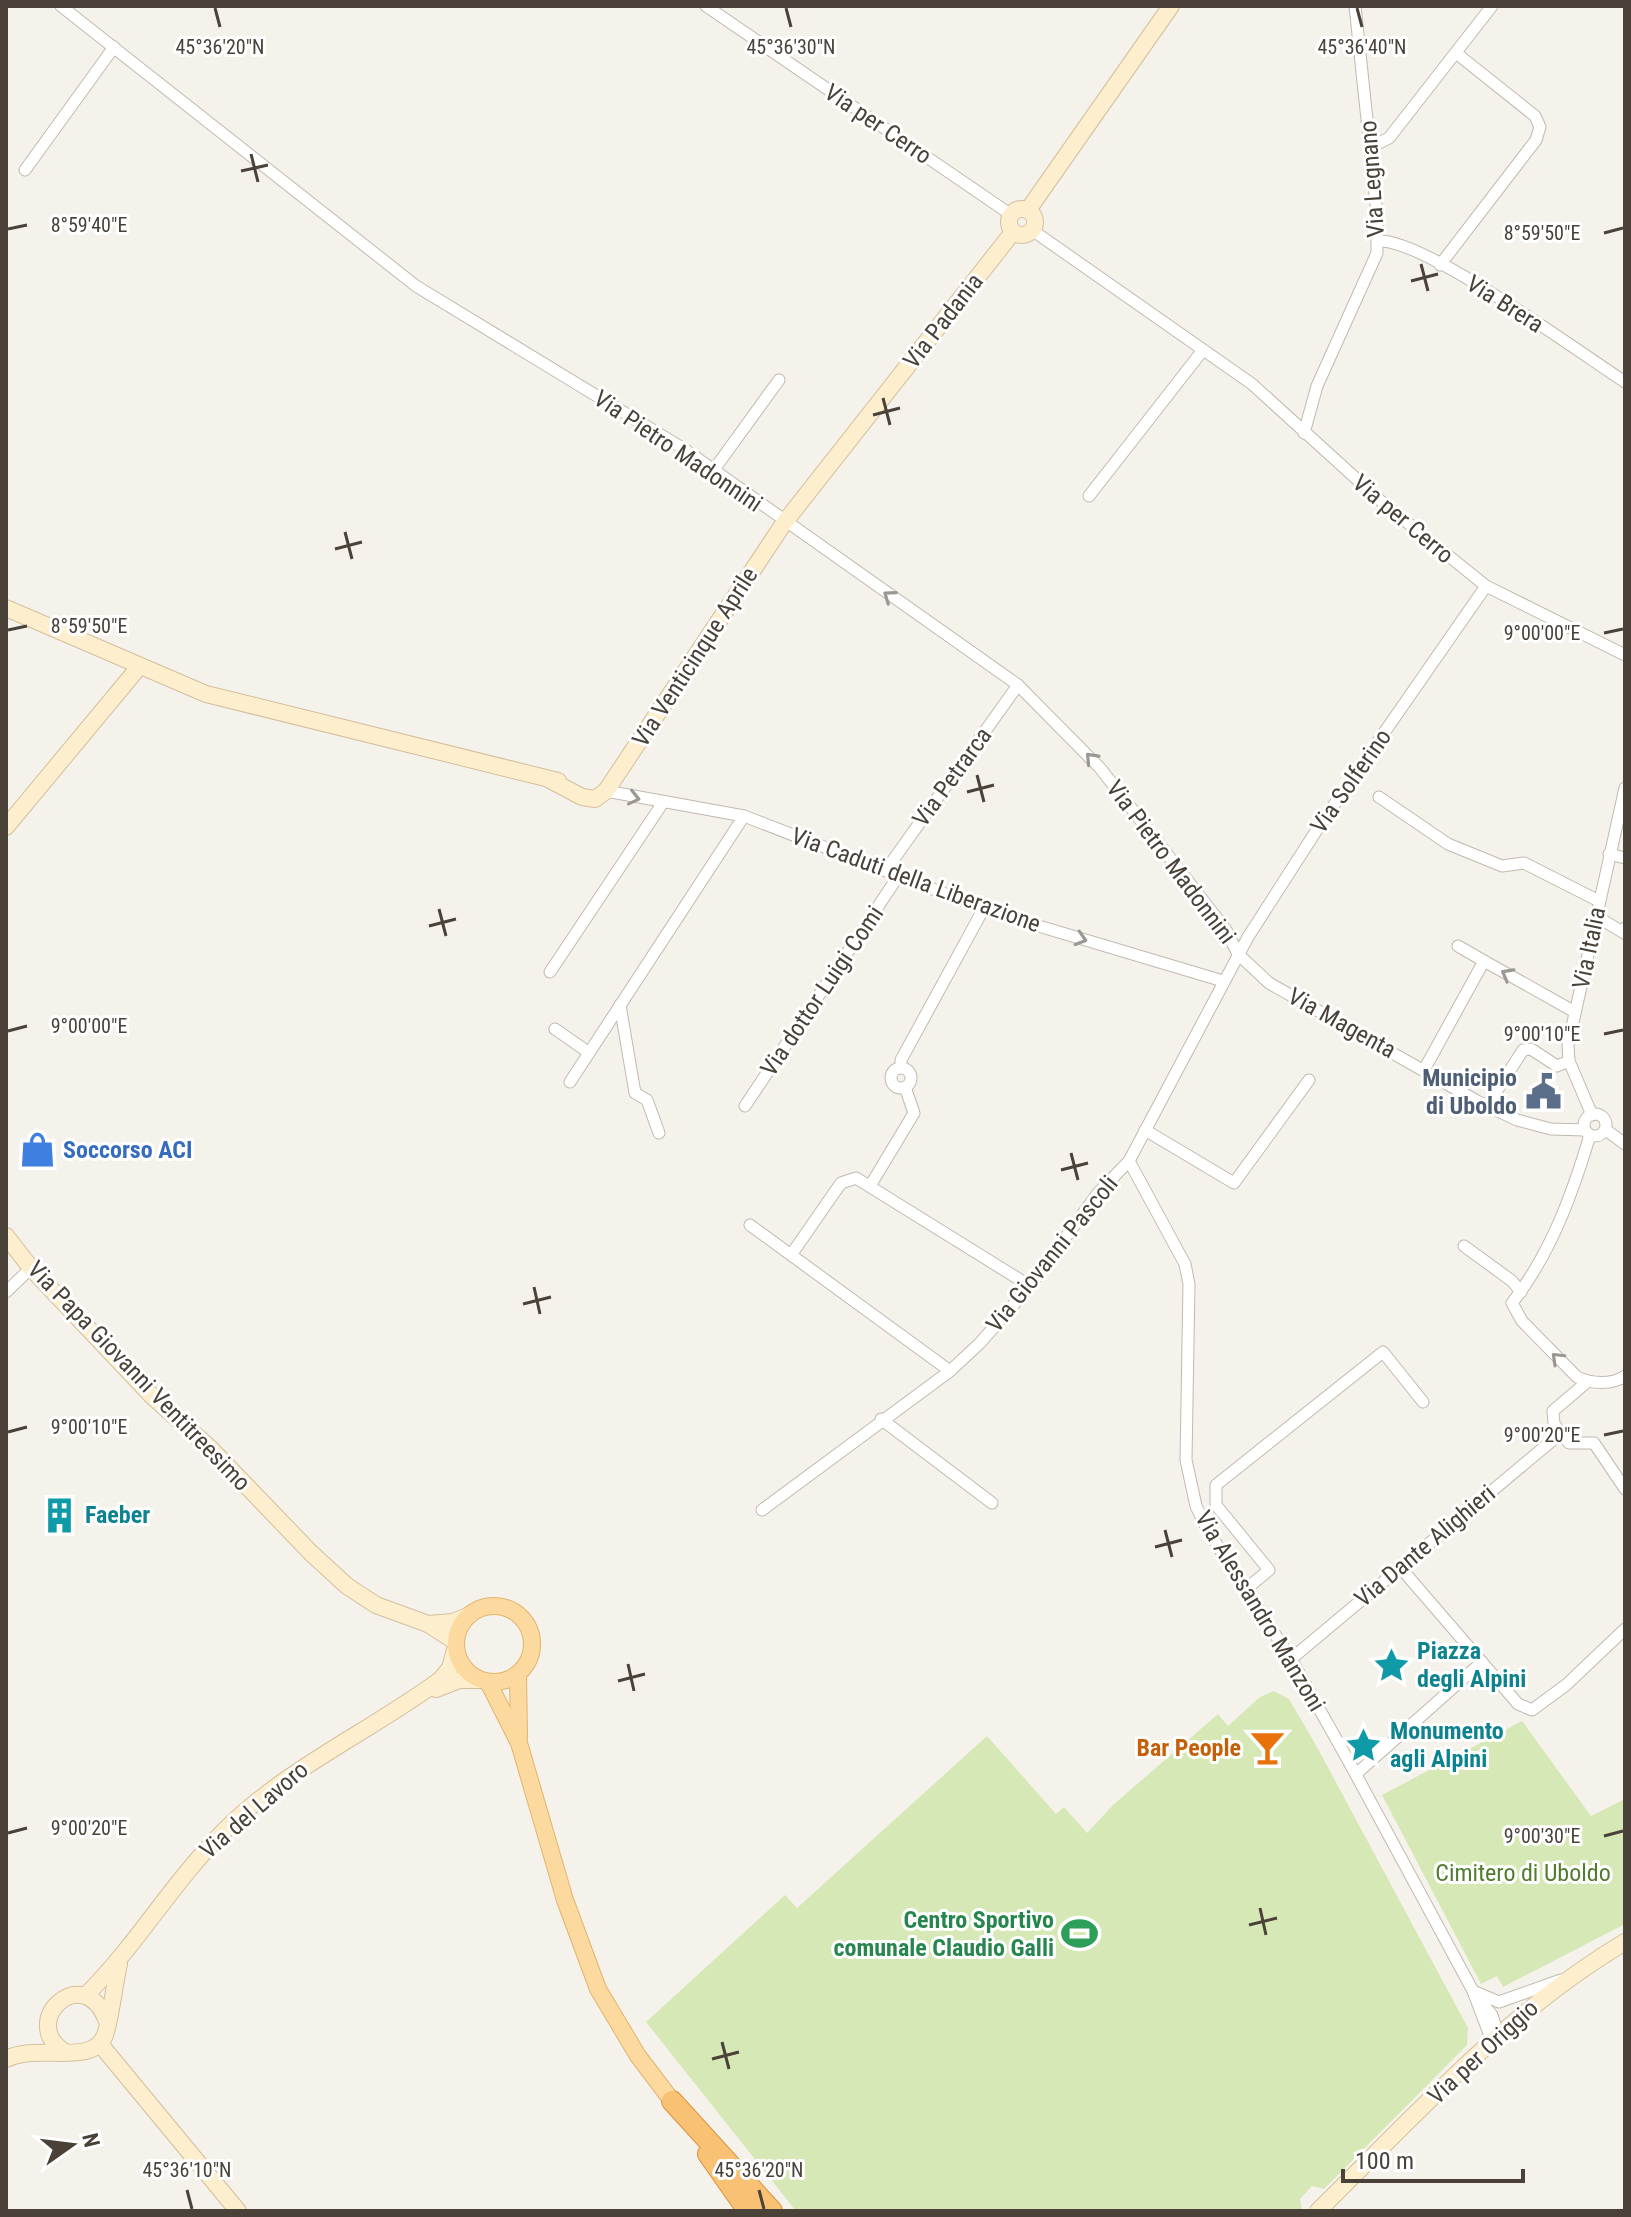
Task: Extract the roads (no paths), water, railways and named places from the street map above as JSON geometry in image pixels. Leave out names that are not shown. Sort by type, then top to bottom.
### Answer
[{"type":"highway","points":[[672,2101],[748,2211]]},
{"type":"highway","points":[[672,2101],[772,2211]]},
{"type":"main road","points":[[519,1743],[518,1674],[532,1649],[530,1633],[524,1621],[513,1611],[498,1606],[483,1608],[470,1615],[459,1629],[456,1644],[461,1663],[484,1681],[519,1743],[584,1956],[615,2020],[672,2101],[760,2211]]},
{"type":"main road","points":[[484,1681],[507,1680],[518,1674]]},
{"type":"street","name":"Via Pietro Madonnini","points":[[61,6],[416,286],[713,471],[1018,685],[1081,747],[1147,824],[1226,930],[1238,954]]},
{"type":"street","name":"Via per Cerro","points":[[706,6],[1010,214]]},
{"type":"street","points":[[1028,210],[1171,6]]},
{"type":"street","name":"Via Legnano","points":[[1304,433],[1317,386],[1372,268],[1378,241],[1355,6]]},
{"type":"street","points":[[1371,147],[1389,138],[1492,6]]},
{"type":"street","points":[[25,170],[114,47]]},
{"type":"street","points":[[1440,265],[1536,140],[1540,127],[1535,116],[1456,53]]},
{"type":"street","points":[[1016,209],[1028,210],[1035,219],[1032,230],[1025,235],[1013,232],[1009,226],[1010,214],[1016,209]]},
{"type":"street","name":"Via per Cerro","points":[[1032,230],[1252,384],[1383,503],[1486,586],[1625,655]]},
{"type":"street","name":"Via Padania","points":[[784,523],[1013,232]]},
{"type":"street","name":"Via Brera","points":[[1378,241],[1398,243],[1505,302],[1625,382]]},
{"type":"street","points":[[1089,496],[1203,350]]},
{"type":"street","points":[[713,471],[779,380]]},
{"type":"street","name":"Via Venticinque Aprile","points":[[606,791],[784,523]]},
{"type":"street","name":"Via Solferino","points":[[1223,981],[1320,825],[1486,586]]},
{"type":"street","name":"Via Caduti della Liberazione","points":[[6,608],[206,694],[550,780],[582,797],[595,799],[606,791],[662,804],[744,816],[984,908],[1223,981]]},
{"type":"street","points":[[6,827],[139,667]]},
{"type":"street","name":"Via Petrarca","points":[[886,870],[1018,685]]},
{"type":"street","name":"Via Italia","points":[[1569,1061],[1568,1045],[1625,788]]},
{"type":"street","points":[[1379,797],[1448,844],[1502,866],[1524,863],[1599,901]]},
{"type":"street","points":[[550,972],[662,804]]},
{"type":"street","points":[[570,1082],[744,816]]},
{"type":"street","points":[[1609,854],[1625,858]]},
{"type":"street","name":"Via dottor Luigi Comi","points":[[745,1106],[899,875]]},
{"type":"street","points":[[870,1186],[914,1113],[905,1087],[910,1075],[901,1068],[901,1060],[984,908]]},
{"type":"street","points":[[1596,916],[1625,932]]},
{"type":"street","points":[[1458,946],[1575,1012]]},
{"type":"street","name":"Via Magenta","points":[[1238,954],[1269,983],[1425,1068],[1487,1106],[1551,1129],[1588,1132]]},
{"type":"street","points":[[1425,1068],[1484,961]]},
{"type":"street","name":"Via Giovanni Pascoli","points":[[762,1510],[881,1419],[950,1371],[980,1343],[1030,1286],[1098,1193],[1129,1161],[1223,981]]},
{"type":"street","points":[[620,1005],[635,1093],[647,1100],[659,1133]]},
{"type":"street","points":[[555,1029],[588,1052]]},
{"type":"street","points":[[1487,1106],[1523,1050],[1531,1049],[1557,1066],[1569,1061],[1592,1115],[1605,1119],[1606,1130],[1625,1144]]},
{"type":"street","points":[[1145,1130],[1234,1183],[1309,1080]]},
{"type":"street","points":[[1592,1115],[1586,1119],[1588,1132],[1561,1221],[1541,1265],[1512,1303],[1522,1321],[1577,1377],[1587,1382],[1616,1381],[1625,1376]]},
{"type":"street","points":[[1588,1132],[1601,1135],[1606,1130]]},
{"type":"street","name":"Via Alessandro Manzoni","points":[[1129,1161],[1185,1264],[1191,1303],[1185,1433],[1190,1482],[1208,1531],[1291,1659],[1473,1991],[1492,2015],[1495,2038]]},
{"type":"street","points":[[791,1255],[844,1180],[856,1178],[1030,1286]]},
{"type":"street","points":[[750,1225],[950,1371]]},
{"type":"street","name":"Via Papa Giovanni Ventitreesimo","points":[[6,1236],[31,1268],[152,1396],[338,1578],[376,1605],[428,1624],[456,1644]]},
{"type":"street","points":[[1464,1246],[1512,1281],[1521,1292]]},
{"type":"street","points":[[6,1292],[31,1268]]},
{"type":"street","points":[[1246,1589],[1269,1570],[1216,1505],[1216,1485],[1383,1352],[1423,1402]]},
{"type":"street","points":[[1587,1382],[1553,1411],[1552,1416],[1560,1434],[1573,1444],[1594,1443],[1625,1489]]},
{"type":"street","points":[[881,1419],[992,1503]]},
{"type":"street","name":"Via Dante Alighieri","points":[[1291,1659],[1560,1434]]},
{"type":"street","points":[[1399,1566],[1518,1704],[1532,1710],[1566,1685],[1625,1629]]},
{"type":"street","points":[[428,1624],[453,1622],[470,1615]]},
{"type":"street","name":"Via del Lavoro","points":[[28,2051],[48,2030],[51,2010],[59,2001],[74,1995],[85,1996],[119,1962],[158,1904],[232,1823],[320,1754],[423,1693],[446,1673],[456,1644]]},
{"type":"street","points":[[1356,1774],[1482,1662]]},
{"type":"street","name":"Via del Lavoro","points":[[423,1693],[459,1680],[484,1681]]},
{"type":"street","name":"Via per Origgio","points":[[1318,2211],[1495,2038],[1571,1975],[1625,1942]]},
{"type":"street","name":"Via del Lavoro","points":[[6,2059],[28,2051],[82,2054],[100,2044],[119,1962]]},
{"type":"street","points":[[1473,1991],[1499,2002],[1571,1975]]},
{"type":"street","points":[[85,1996],[94,2000],[106,2019]]},
{"type":"street","points":[[48,2030],[52,2040],[65,2052]]},
{"type":"street","points":[[100,2044],[238,2211]]},
{"type":"place","name":"Municipio di Uboldo","points":[[1543,1092]]},
{"type":"place","name":"Soccorso ACI","points":[[37,1150]]},
{"type":"place","name":"Faeber","points":[[59,1515]]},
{"type":"place","name":"Piazza degli Alpini","points":[[1391,1665]]},
{"type":"place","name":"Monumento agli Alpini","points":[[1364,1745]]},
{"type":"place","name":"Bar People","points":[[1267,1748]]},
{"type":"place","name":"Centro Sportivo comunale Claudio Galli","points":[[1080,1934]]},
{"type":"park label","name":"Cimitero di Uboldo","points":[[1523,1873]]}]
